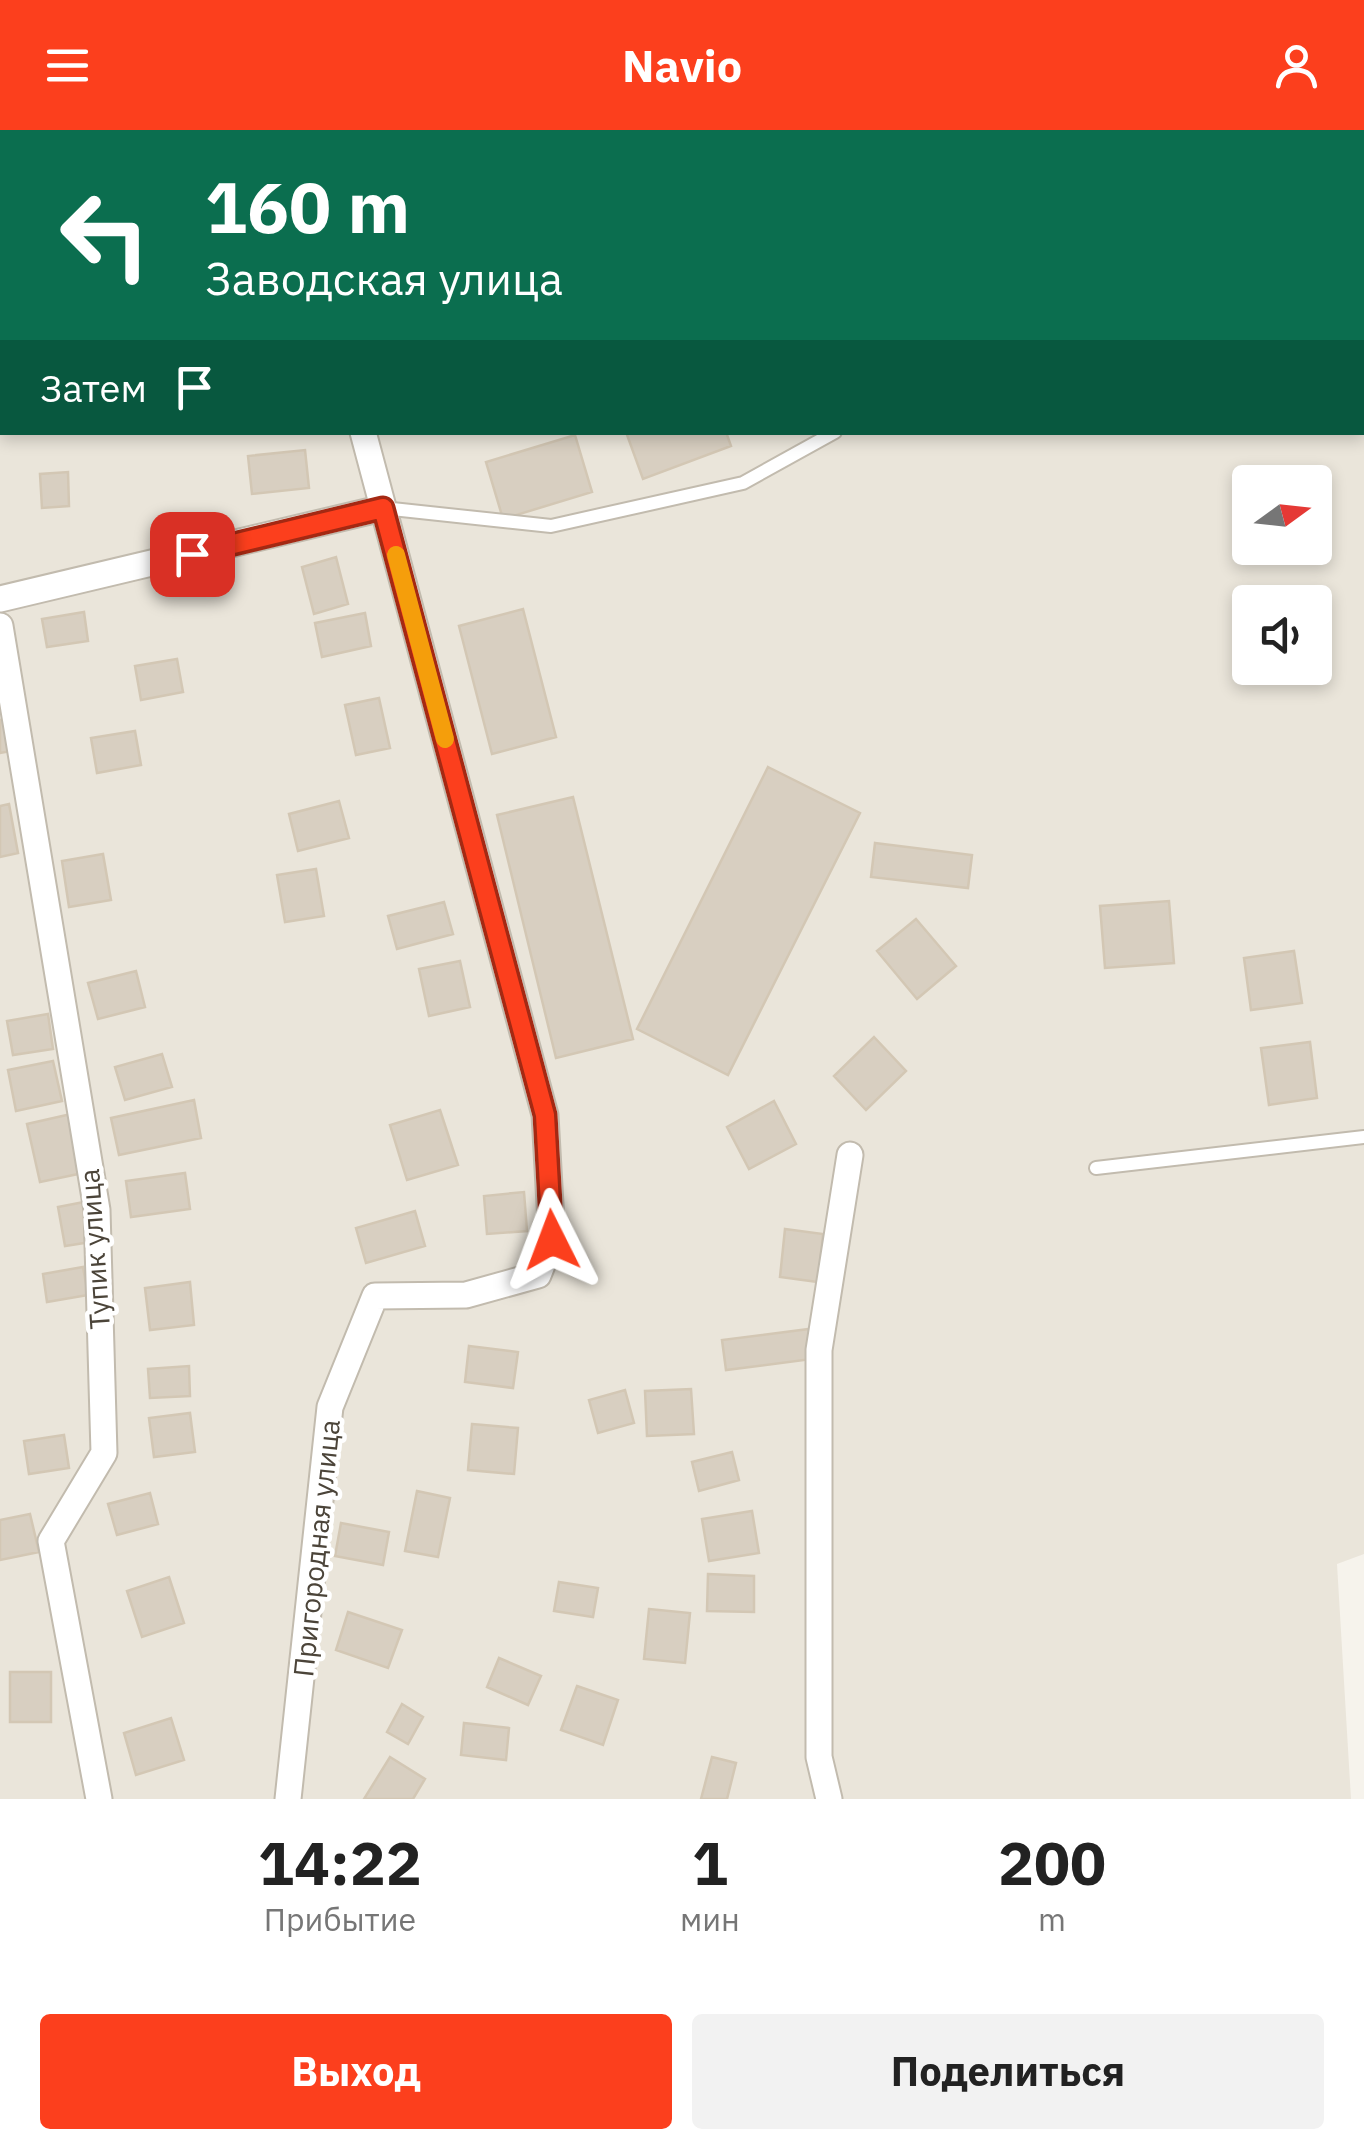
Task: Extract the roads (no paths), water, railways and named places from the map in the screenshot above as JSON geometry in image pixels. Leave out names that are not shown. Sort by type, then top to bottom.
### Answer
[{"type":"street","points":[[0,599],[383,508],[363,435]]},
{"type":"street","name":"Пригородная улица","points":[[289,1796],[330,1407],[375,1296],[466,1296],[538,1275],[552,1240],[545,1115],[383,508]]},
{"type":"street","name":"Тупик улица","points":[[0,626],[97,1210],[104,1453],[51,1542],[99,1799]]},
{"type":"street","points":[[829,1799],[819,1758],[819,1350],[850,1155]]},
{"type":"lane","points":[[383,508],[551,526],[743,483],[830,435]]},
{"type":"lane","points":[[1096,1168],[1364,1136]]}]
